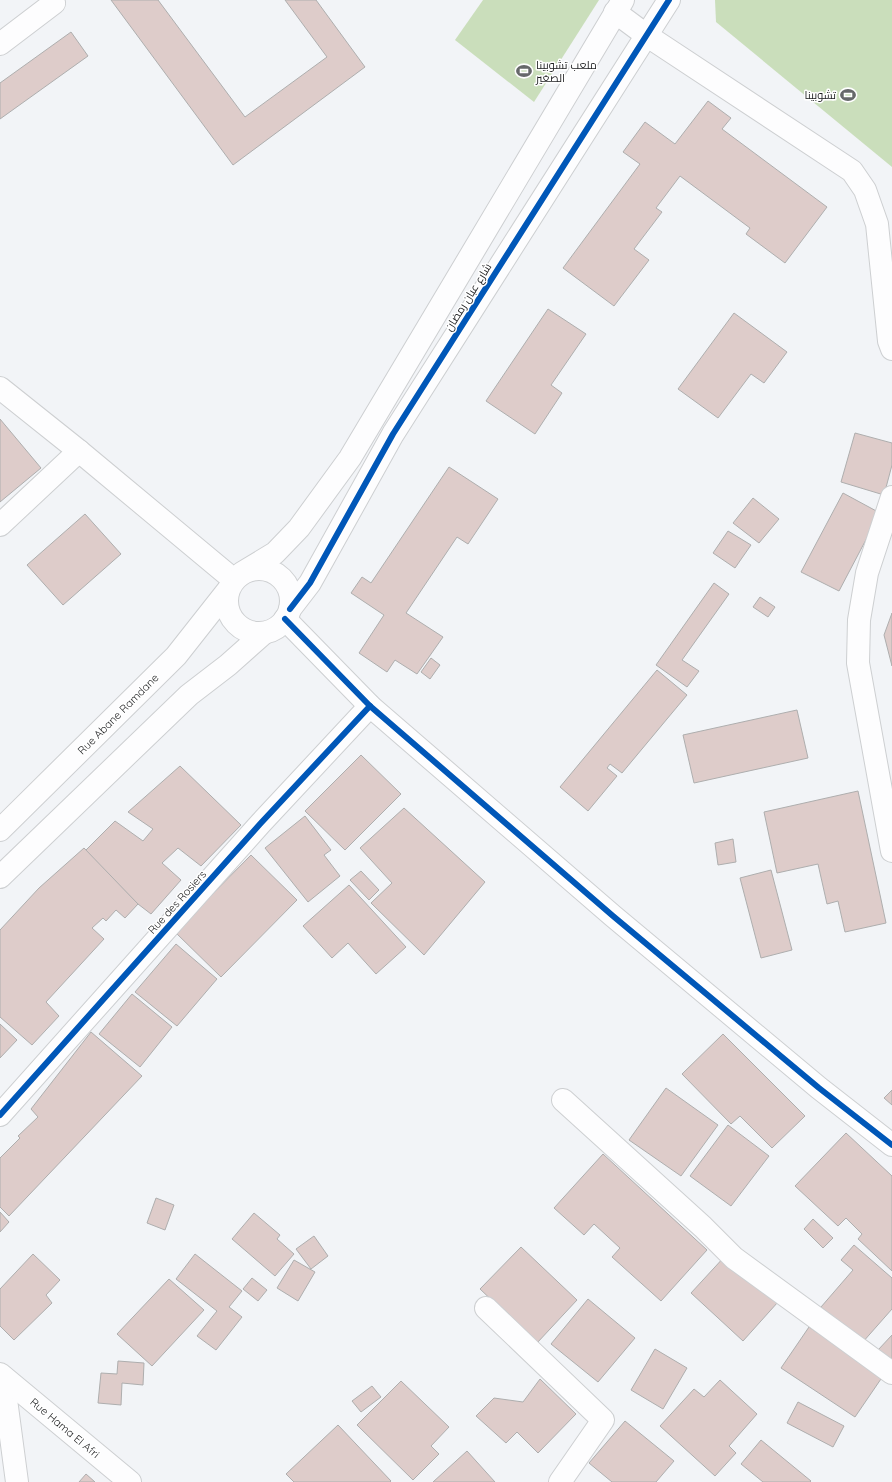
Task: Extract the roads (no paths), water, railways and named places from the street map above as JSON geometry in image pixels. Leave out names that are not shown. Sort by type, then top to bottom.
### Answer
[{"type":"street","points":[[0,44],[54,3],[52,0]]},
{"type":"street","name":"شارع عبان رمضان","points":[[288,614],[310,583],[393,434],[669,0]]},
{"type":"street","points":[[619,6],[646,35],[852,171],[865,190],[878,224],[889,341],[892,348]]},
{"type":"street","name":"شارع عبان رمضان","points":[[235,581],[275,553],[299,528],[350,458],[619,6]]},
{"type":"street","points":[[0,388],[79,451],[235,581]]},
{"type":"street","points":[[0,525],[79,451]]},
{"type":"street","points":[[892,497],[867,574],[859,620],[858,663],[892,851]]},
{"type":"street","points":[[0,877],[189,694],[228,665],[264,633],[275,629],[288,614],[292,598],[289,588],[282,578],[275,572],[264,569],[253,569],[235,581],[227,601],[229,613],[234,621],[242,628],[252,632],[264,633]]},
{"type":"street","name":"Rue Abane Ramdane","points":[[0,830],[176,656],[235,581]]},
{"type":"street","points":[[288,614],[370,706],[612,916],[819,1088],[892,1145]]},
{"type":"street","name":"Rue des Rosiers","points":[[0,1115],[260,824],[370,706]]},
{"type":"street","points":[[563,1100],[734,1258],[892,1373]]},
{"type":"street","points":[[486,1308],[603,1420],[560,1482]]},
{"type":"street","points":[[2,1376],[17,1482]]},
{"type":"street","name":"Rue Hama El Afri","points":[[2,1376],[130,1482]]},
{"type":"place","name":"ملعب تشوبينا الصغير","points":[[524,71]]},
{"type":"place","name":"تشوبينا","points":[[848,95]]}]
